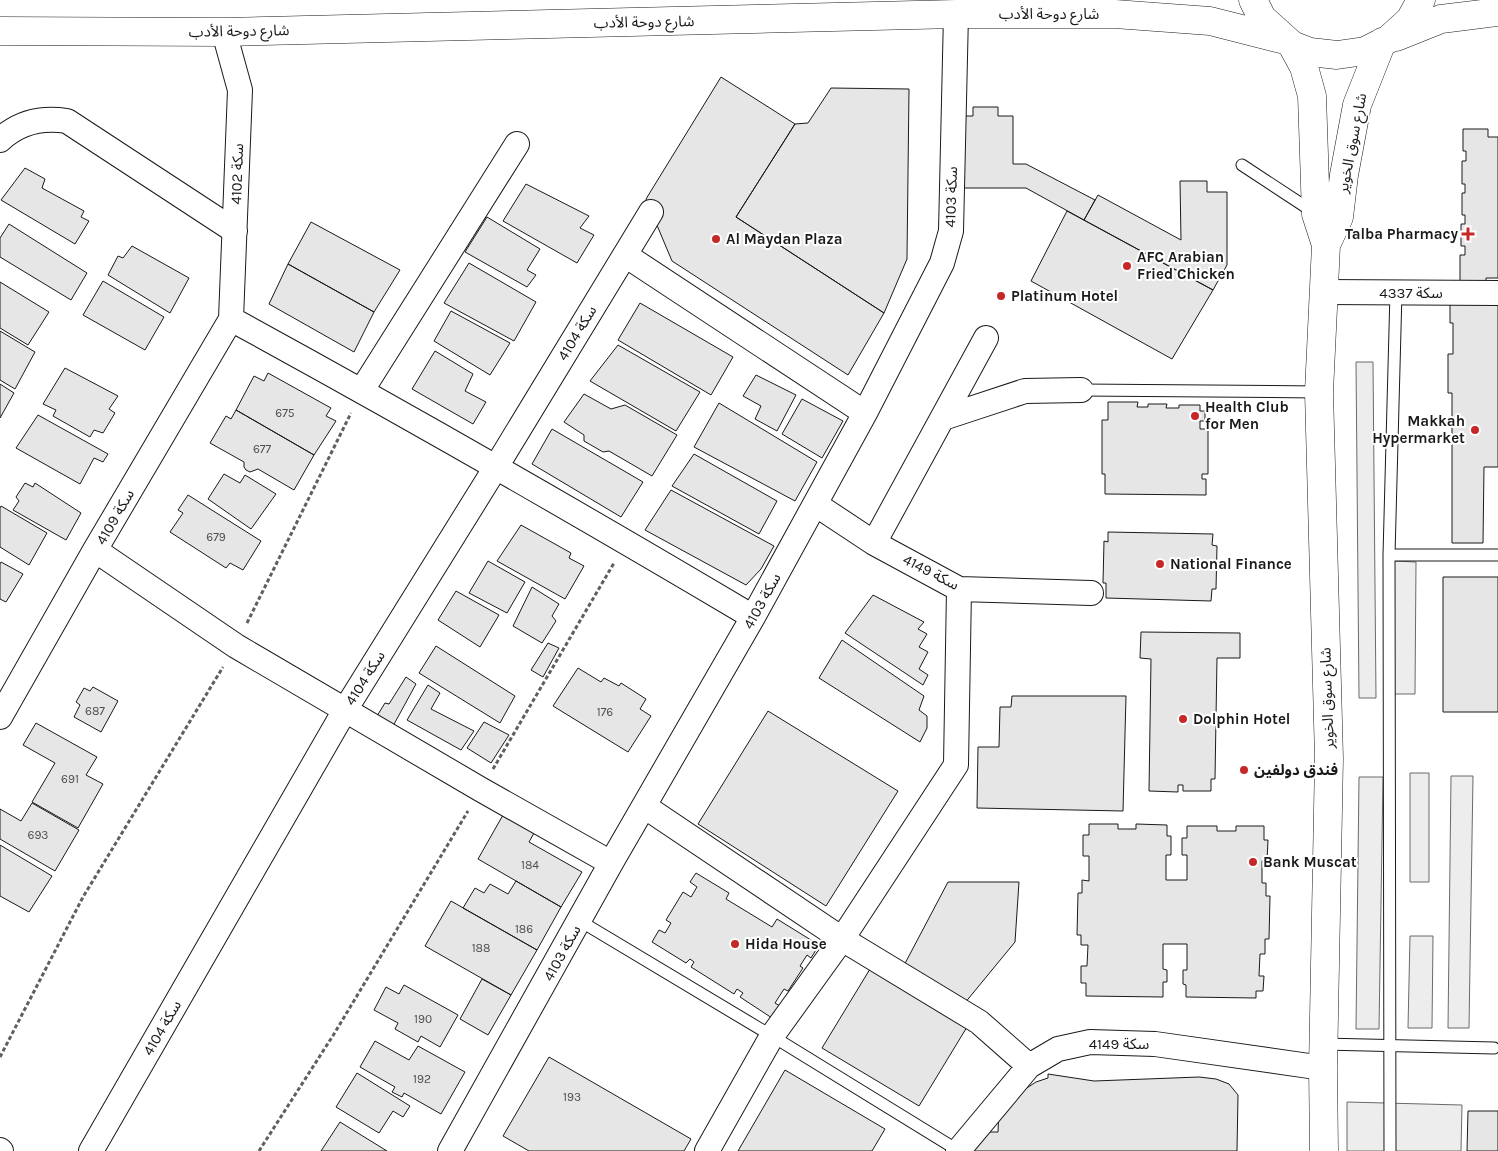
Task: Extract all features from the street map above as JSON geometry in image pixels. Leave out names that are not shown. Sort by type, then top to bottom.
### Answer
[{"type":"main road","points":[[1253,0],[1262,18],[1288,42]]},
{"type":"main road","points":[[1386,41],[1410,20],[1421,0]]},
{"type":"main road","points":[[1386,41],[1441,19],[1498,12]]},
{"type":"main road","name":"شارع دوحة الأدب","points":[[0,30],[224,32],[956,14],[1115,14],[1210,21],[1288,42],[1310,52],[1338,55],[1365,51],[1386,41]]},
{"type":"main road","name":"شارع سوق الخوير","points":[[1326,246],[1339,217],[1344,175],[1357,106],[1368,74],[1386,41]]},
{"type":"main road","name":"شارع سوق الخوير","points":[[1288,42],[1304,68],[1312,96],[1316,214],[1326,246],[1319,392],[1329,758],[1323,1056],[1324,1151]]},
{"type":"street","name":"سكة 4103","points":[[450,1151],[611,863],[753,617],[865,413],[942,263],[951,231],[956,14]]},
{"type":"street","name":"سكة 4102","points":[[224,32],[240,90],[231,319]]},
{"type":"street","points":[[0,140],[9,131],[36,120],[54,119],[67,121],[235,231]]},
{"type":"street","points":[[362,390],[517,144]]},
{"type":"street","name":"سكة 4104","points":[[91,1151],[345,710],[651,212]]},
{"type":"street","points":[[625,255],[865,413]]},
{"type":"street","name":"سكة 4337","points":[[1324,292],[1498,294]]},
{"type":"street","points":[[231,319],[362,390],[627,542],[753,617]]},
{"type":"street","name":"سكة 4109","points":[[0,717],[95,550],[231,319]]},
{"type":"street","points":[[874,542],[986,338]]},
{"type":"street","points":[[943,418],[1025,391],[1082,390]]},
{"type":"street","name":"سكة 4149","points":[[815,504],[874,542],[959,589],[1091,593]]},
{"type":"street","points":[[95,550],[236,646],[480,789],[611,863]]},
{"type":"street","points":[[706,1151],[772,1036],[842,939],[956,765],[959,589]]},
{"type":"street","points":[[644,806],[842,939],[979,1022],[1029,1066]]},
{"type":"street","name":"سكة 4149","points":[[958,1151],[1029,1066],[1058,1049],[1090,1042],[1155,1044],[1323,1056]]},
{"type":"lane","points":[[1242,164],[1316,214]]},
{"type":"lane","points":[[1390,1151],[1390,555],[1396,292]]},
{"type":"lane","points":[[1082,390],[1319,392]]},
{"type":"lane","points":[[1390,555],[1498,555]]},
{"type":"lane","points":[[580,921],[772,1036],[958,1151]]},
{"type":"lane","points":[[1323,1056],[1390,1045],[1494,1048]]},
{"type":"path","points":[[0,1057],[83,897],[236,646],[362,390]]},
{"type":"path","points":[[259,1151],[334,1034],[627,542]]},
{"type":"shaded area","points":[[1356,362],[1373,362],[1376,698],[1359,698]]},
{"type":"shaded area","points":[[1394,561],[1416,562],[1415,694],[1394,694]]},
{"type":"shaded area","points":[[1410,773],[1429,773],[1429,882],[1410,882]]},
{"type":"shaded area","points":[[1451,776],[1473,776],[1469,1028],[1448,1028]]},
{"type":"shaded area","points":[[1359,777],[1383,777],[1379,1029],[1356,1029]]},
{"type":"shaded area","points":[[1410,936],[1433,936],[1432,1028],[1408,1028]]},
{"type":"shaded area","points":[[1347,1102],[1462,1105],[1461,1151],[1347,1151]]},
{"type":"building","name":"Al Maydan Plaza","points":[[721,77],[795,124],[736,217],[884,313],[848,375],[672,261],[646,199]]},
{"type":"building","points":[[831,88],[909,89],[907,259],[884,313],[736,217],[795,124],[808,123]]},
{"type":"building","points":[[973,107],[998,107],[998,116],[1013,116],[1013,164],[1026,164],[1095,200],[1084,220],[1026,188],[964,188],[964,116],[973,116]]},
{"type":"building","points":[[1463,129],[1488,129],[1488,137],[1498,137],[1498,278],[1486,278],[1486,282],[1460,281],[1460,255],[1465,255],[1465,246],[1461,246],[1461,224],[1465,224],[1465,215],[1462,215],[1462,193],[1465,193],[1465,184],[1462,184],[1462,161],[1466,161],[1466,151],[1463,151]]},
{"type":"building","points":[[25,168],[45,179],[42,188],[84,211],[81,217],[89,221],[75,244],[1,200]]},
{"type":"building","points":[[1180,181],[1207,181],[1207,192],[1227,192],[1227,265],[1213,290],[1084,220],[1098,195],[1181,240]]},
{"type":"building","points":[[526,184],[589,216],[580,228],[594,235],[577,263],[503,221]]},
{"type":"building","points":[[1067,211],[1213,290],[1172,359],[1031,281]]},
{"type":"building","points":[[487,217],[540,249],[527,270],[536,275],[527,287],[465,252]]},
{"type":"building","points":[[311,222],[400,270],[374,312],[288,264]]},
{"type":"building","points":[[9,224],[87,273],[71,300],[0,257],[0,238]]},
{"type":"building","points":[[132,246],[189,278],[170,313],[108,275],[118,256],[123,258]]},
{"type":"building","points":[[469,263],[536,302],[514,341],[444,303]]},
{"type":"building","points":[[288,264],[374,312],[354,352],[269,304]]},
{"type":"building","points":[[103,281],[164,317],[145,350],[83,315]]},
{"type":"building","points":[[0,282],[49,312],[28,345],[0,328]]},
{"type":"building","name":"Makkah Hypermarket","points":[[1450,298],[1498,302],[1498,467],[1484,467],[1483,543],[1452,543],[1452,393],[1448,393],[1448,354],[1453,354],[1453,323],[1450,323]]},
{"type":"building","points":[[640,303],[733,357],[711,395],[618,340]]},
{"type":"building","points":[[451,311],[510,343],[490,375],[434,341]]},
{"type":"building","points":[[0,331],[35,352],[15,389],[0,380]]},
{"type":"building","points":[[618,345],[700,392],[676,431],[590,381]]},
{"type":"building","points":[[435,351],[473,374],[465,391],[486,402],[473,424],[412,389]]},
{"type":"building","points":[[65,368],[118,396],[109,409],[115,413],[103,433],[94,430],[90,437],[53,416],[56,410],[43,404]]},
{"type":"building","points":[[268,373],[331,408],[326,416],[336,421],[314,455],[236,410],[254,376],[264,381]]},
{"type":"building","points":[[756,375],[796,395],[777,431],[755,419],[761,406],[743,396]]},
{"type":"building","points":[[0,384],[14,393],[0,418]]},
{"type":"building","points":[[584,394],[611,409],[625,405],[677,435],[652,476],[609,451],[603,452],[584,441],[584,435],[564,422]]},
{"type":"building","points":[[802,399],[843,421],[822,458],[782,434]]},
{"type":"building","points":[[1108,402],[1138,402],[1137,407],[1148,407],[1148,404],[1167,404],[1166,408],[1179,408],[1179,405],[1200,405],[1200,411],[1205,411],[1205,421],[1200,421],[1200,429],[1208,429],[1208,474],[1202,474],[1202,479],[1206,479],[1206,495],[1105,494],[1105,474],[1102,474],[1102,420],[1108,420]]},
{"type":"building","points":[[719,403],[817,462],[795,501],[694,447]]},
{"type":"building","points":[[236,410],[314,455],[294,490],[258,469],[250,472],[246,470],[244,462],[210,443],[226,416],[231,419]]},
{"type":"building","points":[[38,415],[108,454],[103,462],[94,458],[80,484],[16,448]]},
{"type":"building","points":[[552,429],[643,482],[621,517],[532,464]]},
{"type":"building","points":[[694,454],[777,501],[759,534],[672,486]]},
{"type":"building","points":[[224,474],[240,483],[245,475],[276,494],[251,529],[208,499]]},
{"type":"building","points":[[25,483],[33,487],[35,483],[81,513],[66,540],[13,510],[19,501],[16,497]]},
{"type":"building","points":[[671,490],[774,546],[761,569],[746,585],[645,530]]},
{"type":"building","points":[[188,495],[261,541],[243,570],[230,563],[226,568],[170,532],[183,513],[178,510]]},
{"type":"building","points":[[1,506],[47,533],[29,565],[0,547]]},
{"type":"building","points":[[521,525],[571,553],[569,558],[584,566],[565,599],[497,561]]},
{"type":"building","name":"National Finance","points":[[1108,532],[1213,534],[1212,545],[1217,546],[1216,589],[1212,589],[1211,601],[1106,598],[1106,583],[1103,583],[1104,541],[1108,542]]},
{"type":"building","points":[[488,561],[525,582],[507,613],[469,593]]},
{"type":"building","points":[[1,562],[23,574],[6,602],[0,599]]},
{"type":"building","points":[[1443,577],[1498,577],[1498,712],[1443,712]]},
{"type":"building","points":[[532,587],[559,604],[552,616],[556,621],[542,643],[513,626]]},
{"type":"building","points":[[456,591],[499,615],[480,647],[438,620]]},
{"type":"building","points":[[873,595],[924,622],[918,629],[927,634],[919,647],[928,652],[919,669],[928,675],[923,685],[845,633]]},
{"type":"building","name":"Dolphin Hotel","points":[[1141,632],[1240,633],[1240,658],[1217,658],[1215,779],[1211,779],[1211,791],[1183,791],[1183,785],[1178,785],[1178,792],[1149,791],[1151,659],[1140,658]]},
{"type":"building","points":[[842,640],[924,696],[919,710],[927,716],[927,728],[920,742],[819,678]]},
{"type":"building","points":[[548,643],[559,648],[543,677],[531,670]]},
{"type":"building","points":[[436,646],[515,696],[500,723],[419,673]]},
{"type":"building","points":[[578,668],[601,682],[604,678],[619,686],[621,683],[646,699],[640,709],[651,716],[628,752],[553,706]]},
{"type":"building","points":[[406,677],[416,684],[393,726],[377,716],[385,703],[389,704]]},
{"type":"building","points":[[428,685],[440,693],[431,709],[474,731],[461,750],[407,720]]},
{"type":"building","points":[[93,687],[118,701],[101,732],[74,717],[80,705],[76,702],[84,688],[90,691]]},
{"type":"building","points":[[1012,696],[1126,696],[1123,811],[977,808],[978,747],[999,747],[1000,707],[1011,707]]},
{"type":"building","points":[[768,711],[898,791],[826,906],[698,824]]},
{"type":"building","points":[[484,722],[509,735],[491,763],[467,748]]},
{"type":"building","points":[[36,723],[97,757],[86,775],[103,784],[78,828],[32,802],[55,763],[23,745]]},
{"type":"building","points":[[32,803],[79,830],[55,871],[0,839],[0,809],[21,821]]},
{"type":"building","points":[[503,815],[534,833],[529,842],[582,872],[561,907],[478,859]]},
{"type":"building","points":[[1089,824],[1118,824],[1118,829],[1136,829],[1136,824],[1167,825],[1167,836],[1171,836],[1171,855],[1166,855],[1166,880],[1187,880],[1187,855],[1182,855],[1182,838],[1187,838],[1187,826],[1217,826],[1217,831],[1236,831],[1236,826],[1264,826],[1264,840],[1268,840],[1267,861],[1262,861],[1262,883],[1266,883],[1266,896],[1270,896],[1269,939],[1265,939],[1265,954],[1260,954],[1259,976],[1264,976],[1263,991],[1256,991],[1256,998],[1186,997],[1186,985],[1183,984],[1183,970],[1187,970],[1187,944],[1163,944],[1163,969],[1167,970],[1167,982],[1163,982],[1163,997],[1086,996],[1086,983],[1081,983],[1081,966],[1087,966],[1088,945],[1081,945],[1081,935],[1077,935],[1078,893],[1082,893],[1082,880],[1089,881],[1089,856],[1083,856],[1083,835],[1089,835]]},
{"type":"building","points":[[0,845],[52,876],[29,912],[0,896]]},
{"type":"building","name":"Hida House","points":[[696,873],[729,893],[726,899],[772,927],[777,919],[819,945],[811,958],[807,955],[800,966],[803,968],[788,991],[784,989],[775,1003],[780,1006],[772,1018],[740,997],[743,993],[737,989],[734,994],[691,967],[694,962],[690,959],[686,963],[652,942],[659,930],[665,933],[671,923],[666,920],[683,892],[691,897],[697,887],[690,882]]},
{"type":"building","points":[[516,881],[561,907],[537,950],[463,908],[475,888],[484,893],[490,884],[508,894]]},
{"type":"building","points":[[948,882],[1019,882],[1015,942],[964,1004],[901,971]]},
{"type":"building","points":[[451,901],[537,950],[511,995],[425,946]]},
{"type":"building","points":[[870,969],[967,1027],[919,1106],[822,1048]]},
{"type":"building","points":[[482,979],[511,995],[488,1035],[460,1019]]},
{"type":"building","points":[[404,985],[458,1015],[440,1047],[421,1036],[418,1042],[395,1029],[398,1023],[374,1010],[386,987],[399,994]]},
{"type":"building","points":[[375,1041],[409,1060],[418,1046],[465,1072],[441,1114],[404,1093],[402,1097],[392,1092],[395,1087],[360,1067]]},
{"type":"building","points":[[549,1057],[691,1139],[684,1151],[529,1151],[503,1136]]},
{"type":"building","points":[[785,1070],[885,1129],[872,1151],[738,1151]]},
{"type":"building","points":[[357,1073],[410,1106],[403,1117],[393,1111],[379,1133],[336,1107]]},
{"type":"building","points":[[1048,1074],[1094,1081],[1199,1077],[1216,1079],[1229,1084],[1238,1095],[1237,1151],[969,1151],[975,1132],[998,1132],[999,1106],[1036,1082],[1048,1078]]},
{"type":"building","points":[[1468,1111],[1498,1111],[1498,1151],[1467,1151]]},
{"type":"building","points":[[340,1122],[387,1151],[321,1151]]},
{"type":"place","name":"Talba Pharmacy","points":[[1468,234]]},
{"type":"place","name":"Al Maydan Plaza","points":[[716,239]]},
{"type":"place","name":"AFC Arabian Fried Chicken","points":[[1127,266]]},
{"type":"place","name":"Platinum Hotel","points":[[1001,296]]},
{"type":"place","name":"Health Club for Men","points":[[1195,416]]},
{"type":"place","name":"Makkah Hypermarket","points":[[1475,430]]},
{"type":"place","name":"National Finance","points":[[1160,564]]},
{"type":"place","name":"Dolphin Hotel","points":[[1183,719]]},
{"type":"place","name":"فندق دولفين","points":[[1244,770]]},
{"type":"place","name":"Bank Muscat","points":[[1253,862]]},
{"type":"place","name":"Hida House","points":[[735,944]]}]
